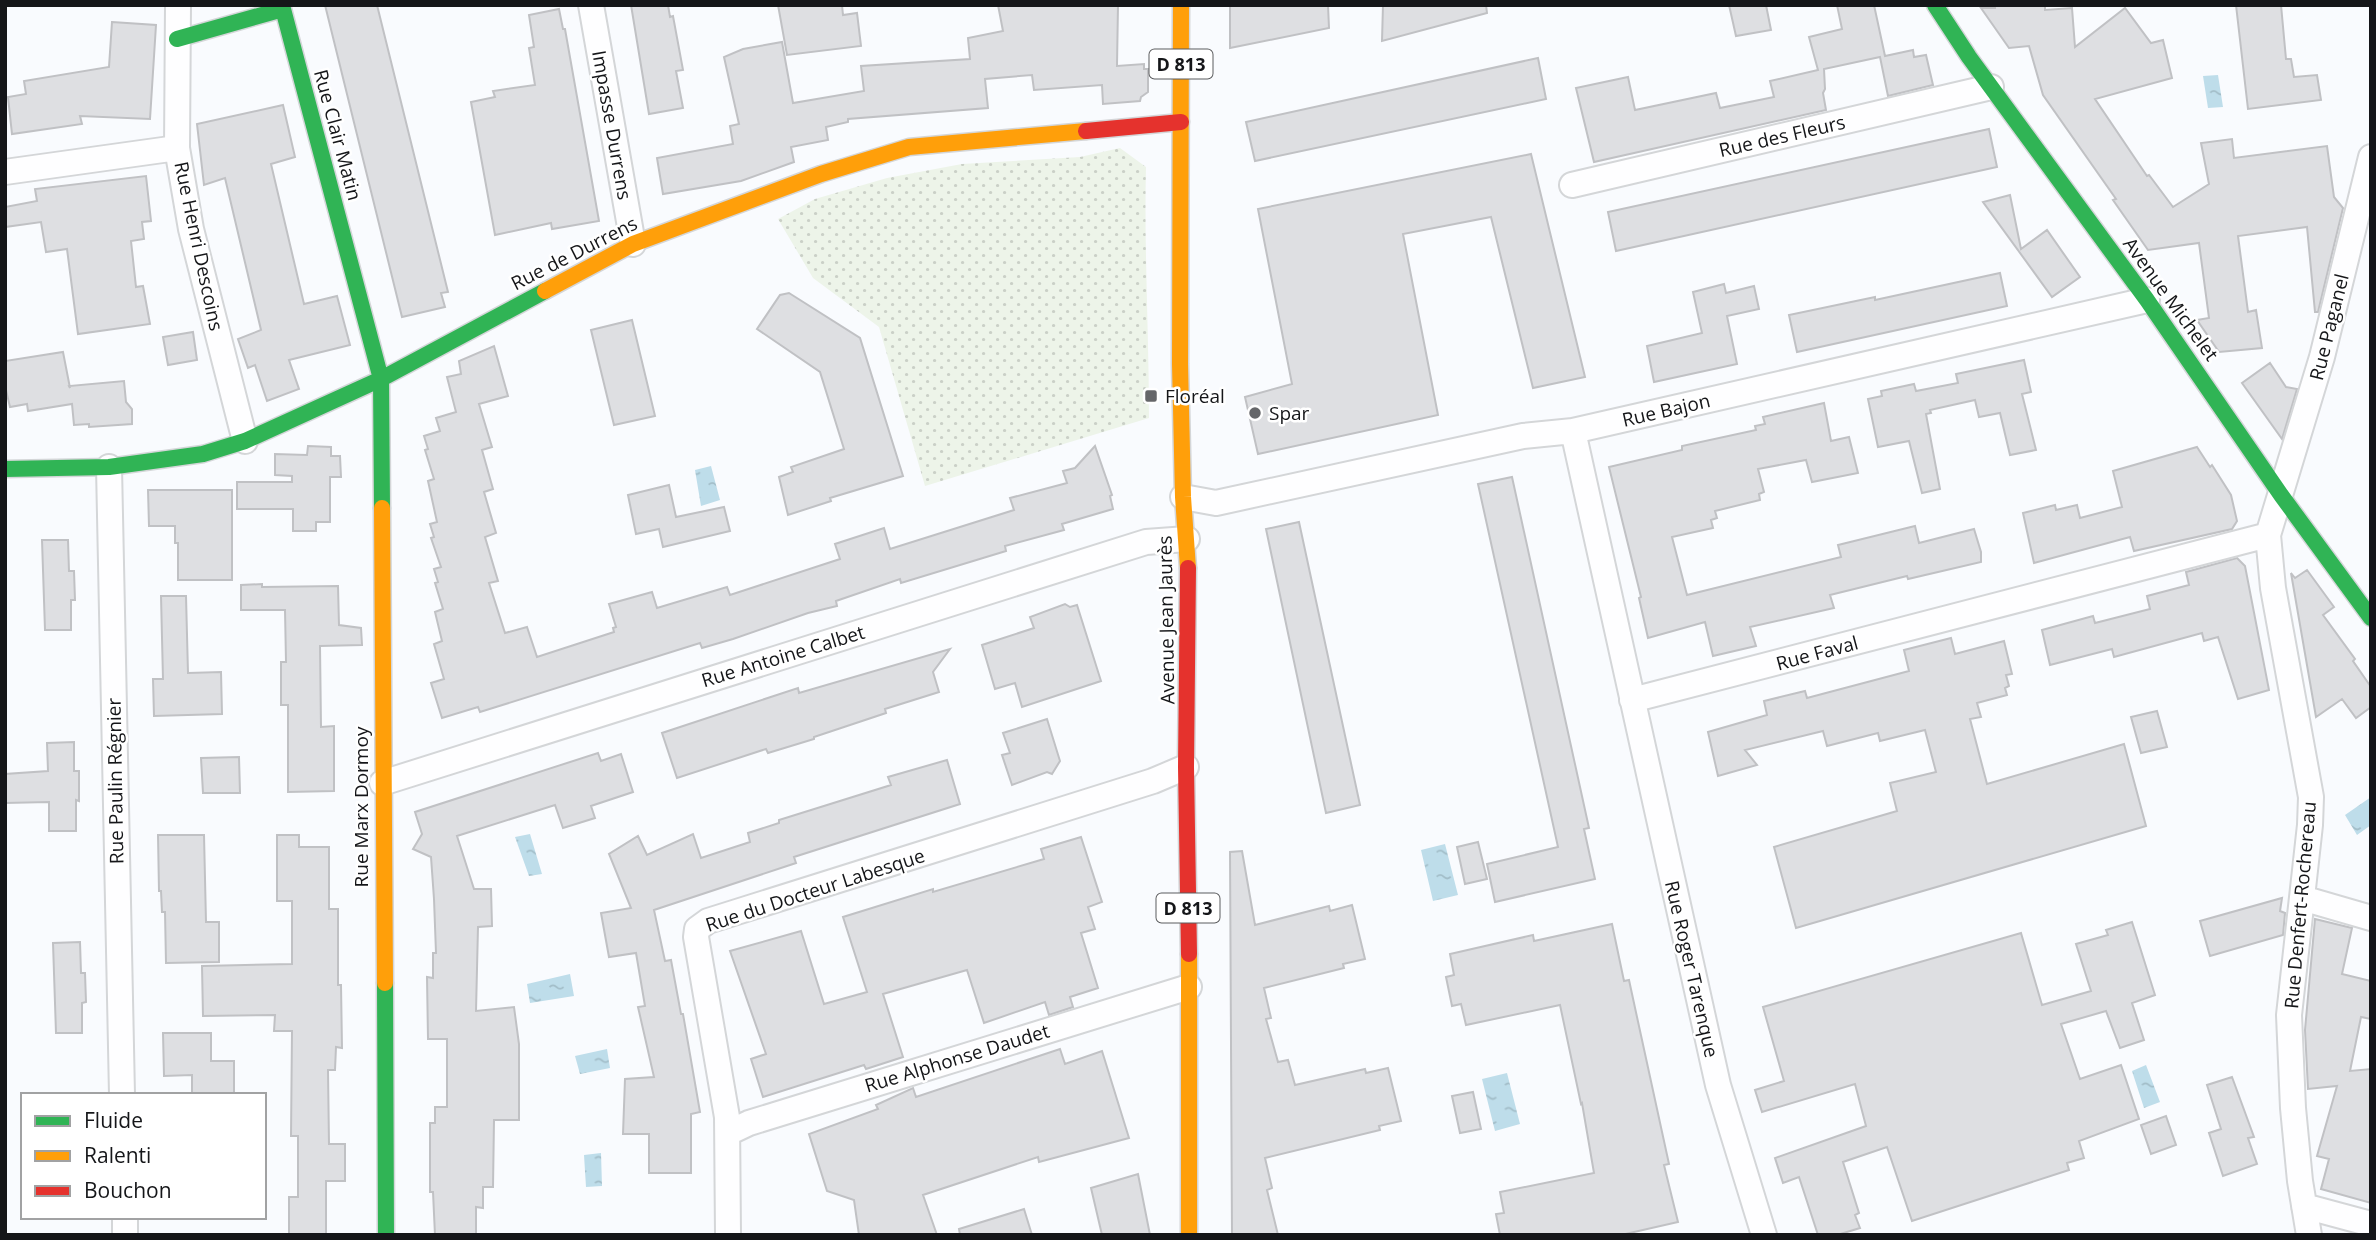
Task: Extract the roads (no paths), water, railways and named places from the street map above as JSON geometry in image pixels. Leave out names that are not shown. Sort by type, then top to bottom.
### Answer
[{"type":"street","name":"Rue Henri Descoins","points":[[178,5],[177,148],[191,229],[245,441]]},
{"type":"street","name":"Impasse Durrens","points":[[591,5],[633,244]]},
{"type":"street","name":"Avenue Jean Jaurès","points":[[1181,5],[1180,364],[1186,539],[1188,730],[1189,1235]]},
{"type":"street","name":"Avenue Michelet","points":[[1935,5],[2371,618]]},
{"type":"street","name":"Rue Clair Matin","points":[[177,39],[283,9],[381,379]]},
{"type":"street","name":"Rue des Fleurs","points":[[1572,185],[1991,87]]},
{"type":"street","name":"Rue de Durrens","points":[[5,469],[109,467],[203,454],[245,441],[381,379],[633,244],[821,174],[909,147],[1181,122]]},
{"type":"street","points":[[5,172],[177,148]]},
{"type":"street","name":"Rue Paganel","points":[[2281,495],[2322,357],[2371,156]]},
{"type":"street","name":"Rue Bajon","points":[[1183,497],[1216,503],[1523,436],[1573,431],[2147,300]]},
{"type":"street","name":"Rue Marx Dormoy","points":[[381,379],[386,1235]]},
{"type":"street","points":[[1573,431],[1632,700]]},
{"type":"street","name":"Rue Paulin Régnier","points":[[109,467],[122,1093]]},
{"type":"street","name":"Rue Denfert-Rochereau","points":[[2281,495],[2268,535],[2273,588],[2311,797],[2289,1015],[2293,1108],[2309,1235]]},
{"type":"street","name":"Rue Faval","points":[[1632,700],[2268,535]]},
{"type":"street","name":"Rue Antoine Calbet","points":[[382,783],[1146,542],[1186,539]]},
{"type":"street","name":"Rue Roger Tarenque","points":[[1632,700],[1718,1085],[1764,1235]]},
{"type":"street","name":"Rue du Docteur Labesque","points":[[728,1235],[727,1117],[696,937],[697,929],[708,921],[1153,781],[1186,767]]},
{"type":"street","points":[[2302,898],[2371,918]]},
{"type":"street","name":"Rue Alphonse Daudet","points":[[728,1133],[749,1123],[1188,987]]},
{"type":"street","points":[[2304,1206],[2371,1224]]},
{"type":"water","points":[[2218,75],[2223,107],[2208,108],[2203,76]]},
{"type":"water","points":[[711,466],[720,500],[701,506],[695,470]]},
{"type":"water","points":[[2371,797],[2371,825],[2357,835],[2345,815]]},
{"type":"water","points":[[530,834],[542,874],[529,876],[515,837]]},
{"type":"water","points":[[1445,844],[1458,895],[1433,901],[1421,850]]},
{"type":"water","points":[[570,974],[574,996],[530,1003],[527,984]]},
{"type":"water","points":[[607,1049],[610,1068],[580,1074],[575,1056]]},
{"type":"water","points":[[2146,1065],[2160,1102],[2144,1108],[2132,1071]]},
{"type":"water","points":[[1507,1073],[1520,1124],[1495,1131],[1482,1079]]},
{"type":"water","points":[[601,1153],[602,1186],[586,1187],[584,1155]]},
{"type":"place","name":"Floréal","points":[[1151,396]]},
{"type":"place","name":"Spar","points":[[1255,413]]}]
